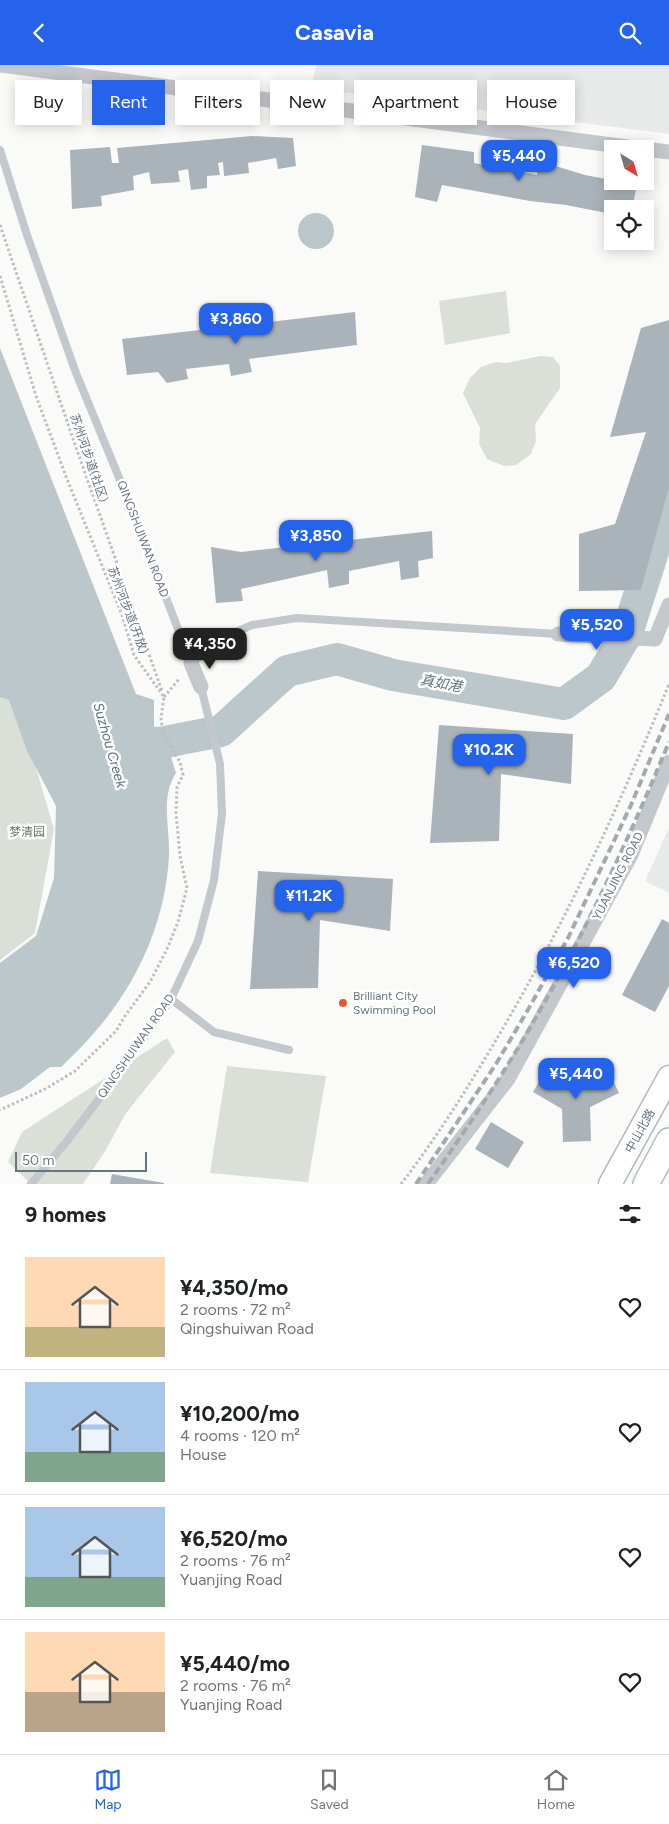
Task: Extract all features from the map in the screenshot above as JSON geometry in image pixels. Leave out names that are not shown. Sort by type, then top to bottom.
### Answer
[{"type":"main road","name":"中山北路","points":[[610,1184],[669,1077]]},
{"type":"main road","points":[[646,1184],[669,1141]]},
{"type":"street","points":[[2,65],[103,71],[604,143]]},
{"type":"street","points":[[654,150],[669,152]]},
{"type":"street","points":[[558,634],[655,639],[669,605]]},
{"type":"street","name":"QINGSHUIWAN ROAD","points":[[192,663],[201,687]]},
{"type":"street","name":"YUANJING ROAD","points":[[426,1184],[508,1079],[631,855],[669,762]]},
{"type":"lane","name":"QINGSHUIWAN ROAD","points":[[0,150],[27,235],[76,373],[192,663]]},
{"type":"lane","points":[[192,663],[225,637],[252,625],[298,618],[558,634]]},
{"type":"lane","name":"QINGSHUIWAN ROAD","points":[[31,1184],[67,1141],[170,999],[198,941],[214,880],[222,814],[220,764],[201,687]]},
{"type":"lane","points":[[170,999],[214,1032],[289,1050]]},
{"type":"path","name":"苏州河步道(社区)","points":[[0,225],[164,697]]},
{"type":"path","name":"苏州河步道(开放)","points":[[0,276],[36,396],[122,615],[134,655],[164,697]]},
{"type":"path","points":[[0,1110],[45,1089],[75,1071],[116,1031],[150,982],[175,931],[188,888],[180,856],[176,813],[177,787],[183,775],[180,762],[163,733],[161,718],[164,697],[192,663]]},
{"type":"path","points":[[401,1184],[469,1084],[538,968],[571,905],[617,808],[669,684]]},
{"type":"shaded area","points":[[316,65],[669,65],[669,134],[575,122],[575,80],[487,80],[487,111],[477,109],[477,80],[354,80],[354,93],[344,92],[344,80],[313,80]]},
{"type":"shaded area","points":[[669,828],[669,893],[645,881]]},
{"type":"green space","points":[[506,291],[510,333],[445,345],[439,301]]},
{"type":"green space","points":[[540,356],[553,357],[560,366],[560,388],[535,424],[536,441],[531,454],[516,465],[504,466],[487,459],[479,444],[480,428],[463,393],[470,378],[481,367],[496,362],[507,363]]},
{"type":"green space","name":"梦清园","points":[[0,633],[3,657],[54,829],[35,933],[0,960]]},
{"type":"green space","points":[[167,1038],[175,1052],[126,1113],[104,1153],[83,1184],[31,1184],[8,1162],[22,1132]]},
{"type":"green space","points":[[227,1066],[326,1076],[308,1182],[210,1173]]},
{"type":"water","points":[[316,213],[323,214],[329,218],[333,224],[333,238],[329,244],[323,248],[316,249],[309,248],[303,244],[299,238],[298,231],[299,224],[303,218],[309,214]]},
{"type":"water","name":"Suzhou Creek","points":[[0,348],[136,694],[154,700],[154,730],[160,743],[171,757],[176,773],[168,792],[167,802],[169,855],[167,880],[155,928],[136,973],[109,1015],[61,1067],[50,1067],[21,1089],[0,1098],[0,963],[36,936],[54,878],[56,806],[27,751],[9,700],[0,697]]},
{"type":"building","points":[[252,136],[293,138],[296,166],[278,169],[276,158],[248,163],[249,173],[224,176],[223,162],[218,163],[220,175],[207,176],[207,188],[191,190],[188,169],[178,171],[180,182],[151,184],[149,172],[133,176],[134,190],[101,196],[102,206],[72,209],[70,150],[110,147],[112,163],[119,163],[117,148]]},
{"type":"building","points":[[422,145],[474,152],[474,163],[537,175],[539,161],[604,179],[604,190],[636,190],[634,200],[604,200],[604,212],[442,185],[437,202],[415,197]]},
{"type":"building","points":[[355,312],[357,345],[249,359],[252,372],[231,376],[229,364],[186,369],[188,379],[167,383],[158,372],[127,375],[122,339]]},
{"type":"building","points":[[669,320],[669,487],[641,590],[579,591],[579,534],[615,524],[646,432],[610,437],[641,328]]},
{"type":"building","points":[[432,531],[433,558],[418,561],[419,577],[401,580],[399,561],[349,571],[349,584],[329,588],[327,570],[241,589],[243,601],[216,603],[211,547],[241,552]]},
{"type":"building","points":[[439,725],[573,734],[571,784],[501,774],[499,841],[430,843]]},
{"type":"building","points":[[258,871],[393,879],[390,931],[320,920],[318,988],[250,989]]},
{"type":"building","points":[[662,919],[669,923],[669,986],[655,1012],[622,995]]},
{"type":"building","points":[[548,1066],[577,1082],[607,1068],[619,1093],[590,1107],[591,1141],[563,1142],[562,1109],[533,1092]]},
{"type":"building","points":[[491,1122],[524,1142],[508,1168],[475,1149]]},
{"type":"building","points":[[112,1174],[164,1183],[164,1184],[110,1184]]},
{"type":"waterway","name":"真如港","points":[[116,741],[160,743],[221,731],[287,671],[337,659],[393,675],[564,704],[601,677],[627,633],[669,502]]},
{"type":"railway","points":[[416,1184],[496,1064],[568,938],[631,805],[669,714]]},
{"type":"railway","points":[[428,1184],[500,1078],[575,946],[640,811],[669,742]]},
{"type":"place","name":"Brilliant City Swimming Pool","points":[[343,1003]]}]
